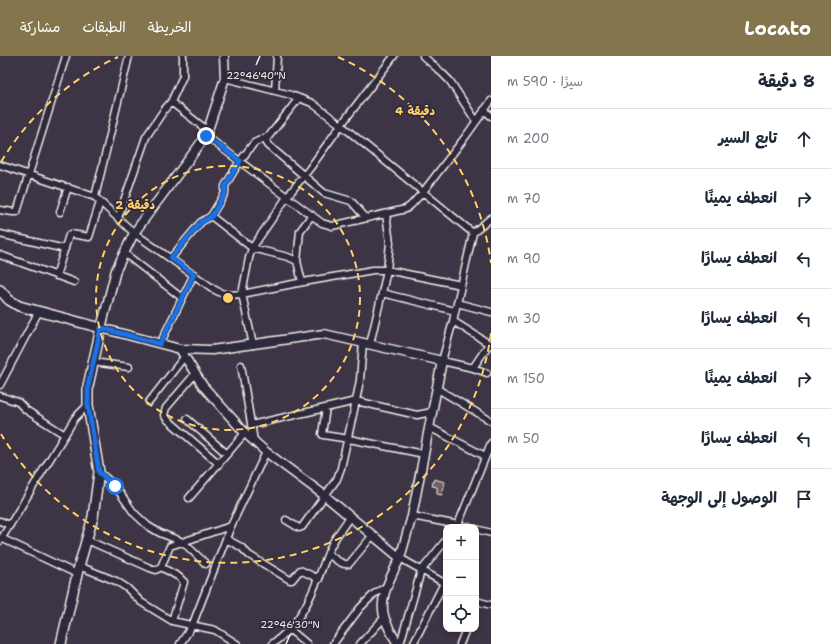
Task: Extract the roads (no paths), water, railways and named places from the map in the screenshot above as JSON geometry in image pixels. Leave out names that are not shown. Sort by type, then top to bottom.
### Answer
[{"type":"main road","points":[[0,290],[10,300],[19,306],[101,328],[88,386],[88,405],[99,472],[93,517],[78,570],[61,644]]},
{"type":"street","points":[[0,210],[17,212],[66,56]]},
{"type":"street","points":[[94,197],[129,56]]},
{"type":"street","points":[[118,218],[146,137],[171,102],[183,76],[183,56]]},
{"type":"street","points":[[224,56],[225,78],[206,133],[134,232],[116,270],[101,328],[180,349],[212,350],[324,334],[474,368],[487,373]]},
{"type":"street","points":[[275,91],[277,56]]},
{"type":"street","points":[[253,345],[242,294],[252,248],[287,197],[394,56]]},
{"type":"street","points":[[423,56],[450,81],[476,121]]},
{"type":"street","points":[[225,78],[300,98],[312,103],[473,233]]},
{"type":"street","points":[[300,98],[266,140],[268,145],[324,193],[351,201],[366,218]]},
{"type":"street","points":[[171,102],[240,161],[322,223],[332,226],[406,209],[423,192],[491,101]]},
{"type":"street","points":[[484,110],[491,116]]},
{"type":"street","points":[[171,258],[201,222],[212,216],[225,193],[225,186],[240,161],[254,143],[269,136]]},
{"type":"street","points":[[0,164],[94,197],[134,232],[221,293],[229,295],[242,294],[373,270],[387,270],[461,285]]},
{"type":"street","points":[[60,212],[68,187]]},
{"type":"street","points":[[56,276],[70,234],[89,237],[100,202]]},
{"type":"street","points":[[286,520],[299,528],[302,527],[336,479],[341,468],[367,343],[387,270],[390,243],[386,214]]},
{"type":"street","points":[[302,282],[297,261],[300,231],[312,215]]},
{"type":"street","points":[[212,216],[252,248],[288,257],[297,261]]},
{"type":"street","points":[[399,644],[384,618],[383,605],[387,586],[400,558],[412,516],[436,388],[473,233],[491,218]]},
{"type":"street","points":[[0,234],[65,249]]},
{"type":"street","points":[[124,253],[182,298]]},
{"type":"street","points":[[0,255],[74,282]]},
{"type":"street","points":[[160,344],[194,274]]},
{"type":"street","points":[[382,292],[455,311]]},
{"type":"street","points":[[457,303],[491,312]]},
{"type":"street","points":[[0,385],[39,311]]},
{"type":"street","points":[[453,321],[490,345],[474,368]]},
{"type":"street","points":[[180,349],[203,386],[245,433],[266,452],[324,495],[400,558],[443,583]]},
{"type":"street","points":[[149,402],[185,356]]},
{"type":"street","points":[[93,362],[129,367]]},
{"type":"street","points":[[241,365],[254,441]]},
{"type":"street","points":[[195,374],[166,408],[164,414],[167,419],[219,464]]},
{"type":"street","points":[[436,388],[491,421]]},
{"type":"street","points":[[0,396],[18,402],[26,410],[65,435]]},
{"type":"street","points":[[251,425],[356,401],[417,415],[432,412]]},
{"type":"street","points":[[88,405],[75,418],[1,539],[78,570],[116,581],[127,588],[141,602],[172,620],[192,626],[215,630],[237,644]]},
{"type":"street","points":[[326,408],[322,435],[424,454]]},
{"type":"street","points":[[187,419],[227,454]]},
{"type":"street","points":[[429,427],[491,465]]},
{"type":"street","points":[[188,498],[245,433]]},
{"type":"street","points":[[459,524],[491,443]]},
{"type":"street","points":[[180,644],[192,626],[231,526],[266,452]]},
{"type":"street","points":[[99,472],[115,486],[134,513],[148,526],[160,533],[183,542],[206,564]]},
{"type":"street","points":[[412,516],[449,524]]},
{"type":"street","points":[[272,644],[289,629],[302,612],[313,593],[332,545],[350,517]]},
{"type":"street","points":[[0,521],[10,525]]},
{"type":"street","points":[[87,540],[153,570],[161,567],[170,546],[231,526]]},
{"type":"street","points":[[479,530],[491,533]]},
{"type":"street","points":[[328,554],[345,565],[349,564],[373,535]]},
{"type":"street","points":[[226,538],[242,546],[249,555],[290,580],[292,580],[300,570],[319,579]]},
{"type":"street","points":[[399,644],[421,571],[443,544]]},
{"type":"street","points":[[161,567],[179,577],[184,582],[172,620]]},
{"type":"street","points":[[333,644],[360,608],[374,594],[387,586]]},
{"type":"street","points":[[413,644],[443,588]]},
{"type":"street","points":[[479,603],[491,605]]},
{"type":"street","points":[[362,643],[384,618]]},
{"type":"street","points":[[289,629],[307,644]]},
{"type":"street","points":[[460,644],[465,632]]}]
